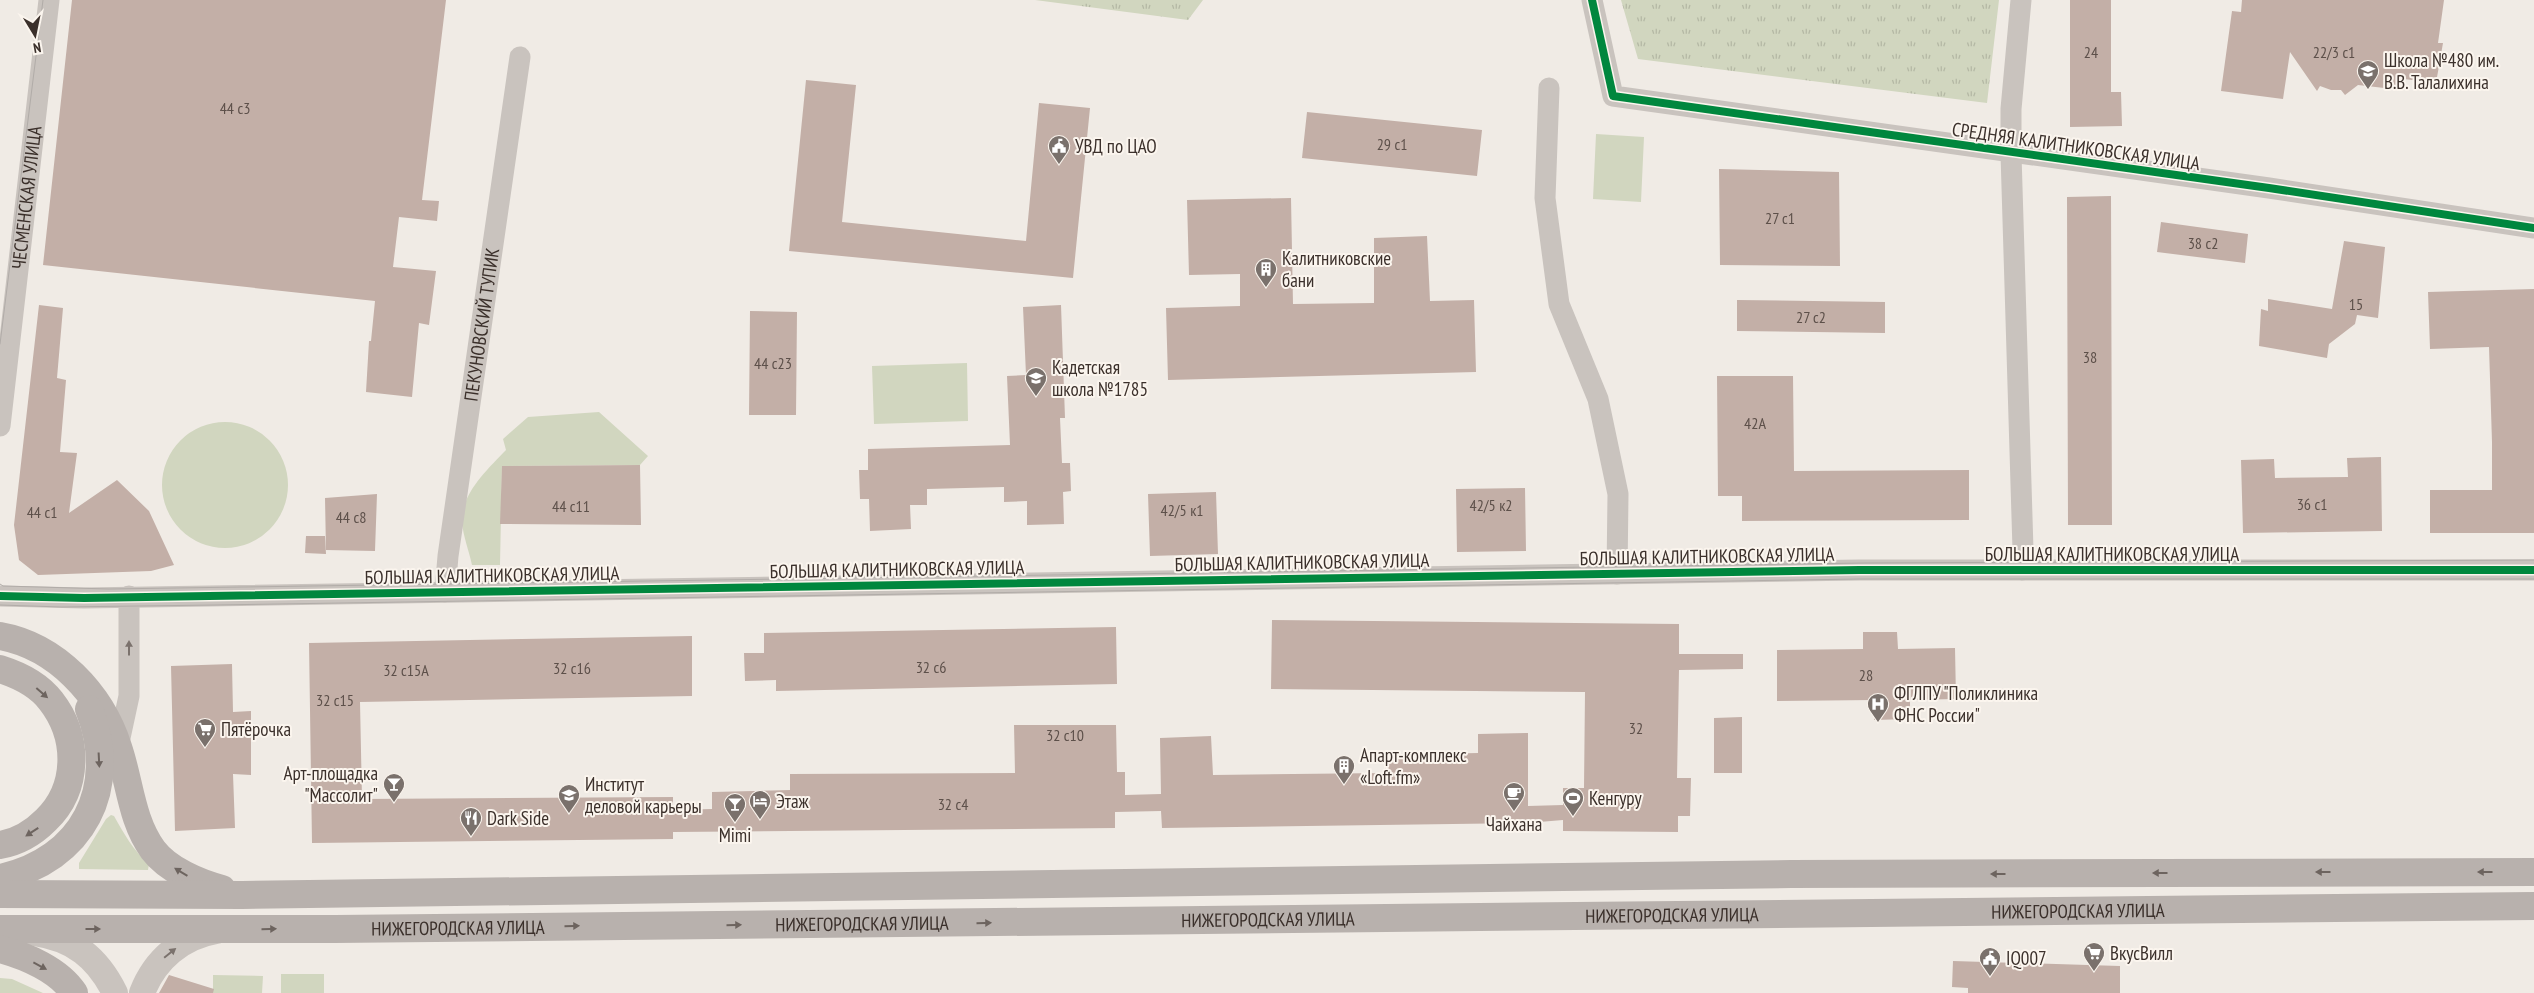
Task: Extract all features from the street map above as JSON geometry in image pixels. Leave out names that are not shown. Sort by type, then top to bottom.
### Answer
[{"type":"main road","points":[[0,636],[38,648],[60,662],[99,707],[110,724],[118,747],[140,828],[154,852],[178,871],[207,885],[242,894]]},
{"type":"main road","points":[[0,669],[28,680],[51,700],[66,725],[73,749],[71,772],[65,794],[54,813],[35,831],[10,844],[0,846]]},
{"type":"main road","points":[[0,878],[42,863],[67,845],[84,824],[95,804],[100,782],[99,753],[92,717],[77,680]]},
{"type":"main road","name":"НИЖЕГОРОДСКАЯ УЛИЦА","points":[[0,894],[242,894],[1791,874],[2534,872]]},
{"type":"main road","name":"НИЖЕГОРОДСКАЯ УЛИЦА","points":[[3,936],[220,930],[2534,906]]},
{"type":"main road","points":[[3,936],[17,954],[58,976],[74,993]]},
{"type":"street","name":"ЧЕСМЕНСКАЯ УЛИЦА","points":[[0,426],[49,0]]},
{"type":"street","name":"СРЕДНЯЯ КАЛИТНИКОВСКАЯ УЛИЦА","points":[[1592,0],[1613,96],[2011,154],[2269,188],[2534,228]]},
{"type":"street","points":[[2021,0],[2011,109],[2011,154],[2023,550],[2022,570]]},
{"type":"street","name":"ПЕКУНОВСКИЙ ТУПИК","points":[[446,592],[448,556],[520,58]]},
{"type":"street","points":[[1549,88],[1545,198],[1559,304],[1598,399],[1618,494],[1617,574]]},
{"type":"street","name":"БОЛЬШАЯ КАЛИТНИКОВСКАЯ УЛИЦА","points":[[0,596],[71,598],[1617,574],[2022,570],[2534,570]]},
{"type":"street","points":[[118,747],[129,696],[129,596]]},
{"type":"street","points":[[142,993],[147,982],[163,959],[181,944],[197,934],[220,930]]},
{"type":"street","points":[[3,936],[52,935],[76,946],[94,960],[106,976],[115,993]]},
{"type":"green space","points":[[1035,0],[1203,0],[1188,20]]},
{"type":"green space","points":[[1621,0],[1999,0],[1987,103],[1638,59]]},
{"type":"green space","points":[[1596,134],[1644,137],[1641,202],[1593,199]]},
{"type":"green space","points":[[967,363],[968,421],[874,424],[872,366]]},
{"type":"green space","points":[[599,412],[648,456],[640,465],[502,466],[500,565],[472,565],[462,522],[463,511],[466,501],[477,482],[506,450],[503,439],[528,417]]},
{"type":"green space","points":[[225,422],[249,426],[270,440],[284,461],[288,485],[284,509],[270,530],[249,544],[225,548],[201,544],[180,530],[166,509],[162,485],[166,461],[180,440],[201,426]]},
{"type":"green space","points":[[111,815],[114,816],[133,847],[149,864],[148,870],[79,869],[79,863],[106,819]]},
{"type":"green space","points":[[281,974],[324,974],[324,993],[281,993]]},
{"type":"green space","points":[[213,975],[263,976],[262,993],[213,993]]},
{"type":"green space","points":[[0,978],[12,979],[43,993],[0,993]]},
{"type":"building","points":[[72,0],[446,0],[422,200],[439,201],[437,221],[399,217],[393,267],[436,271],[429,325],[419,323],[412,397],[366,392],[369,341],[371,341],[375,301],[43,265]]},
{"type":"building","points":[[2070,0],[2111,0],[2111,92],[2121,92],[2122,126],[2070,127]]},
{"type":"building","points":[[2242,0],[2444,0],[2438,43],[2443,43],[2436,83],[2404,79],[2402,90],[2358,85],[2345,95],[2341,90],[2331,90],[2320,86],[2317,91],[2290,52],[2283,99],[2221,91],[2232,11],[2241,12]]},
{"type":"building","name":"УВД по ЦАО","points":[[806,80],[856,85],[842,222],[1026,241],[1039,103],[1090,108],[1073,278],[789,251]]},
{"type":"building","points":[[1307,112],[1482,130],[1477,176],[1302,158]]},
{"type":"building","points":[[1719,169],[1839,172],[1840,266],[1720,265]]},
{"type":"building","points":[[2111,196],[2112,525],[2068,525],[2067,197]]},
{"type":"building","name":"Калитниковские бани","points":[[1291,198],[1293,304],[1374,303],[1374,238],[1427,236],[1430,301],[1474,300],[1476,372],[1168,380],[1166,308],[1240,306],[1240,274],[1189,275],[1187,200]]},
{"type":"building","points":[[2161,222],[2248,234],[2245,263],[2157,252]]},
{"type":"building","points":[[2344,241],[2385,247],[2378,318],[2357,315],[2355,324],[2329,344],[2327,358],[2259,346],[2261,309],[2268,311],[2268,299],[2332,309]]},
{"type":"building","points":[[2534,289],[2534,533],[2430,533],[2430,490],[2492,490],[2492,442],[2489,347],[2430,349],[2428,292]]},
{"type":"building","points":[[1737,300],[1885,302],[1885,333],[1737,331]]},
{"type":"building","points":[[39,305],[63,308],[57,378],[66,380],[60,452],[77,453],[69,513],[117,480],[149,511],[174,565],[151,571],[38,575],[19,560],[14,525]]},
{"type":"building","name":"Кадетская школа №1785","points":[[1061,305],[1065,418],[1060,418],[1062,463],[1070,463],[1071,491],[1063,492],[1064,524],[1027,525],[1027,501],[1004,502],[1004,487],[927,489],[927,505],[910,505],[911,529],[870,531],[869,499],[860,499],[859,470],[868,470],[868,449],[1010,445],[1007,376],[1026,375],[1023,307]]},
{"type":"building","points":[[750,311],[797,312],[796,415],[749,415]]},
{"type":"building","points":[[1717,376],[1793,376],[1794,471],[1969,470],[1969,520],[1742,521],[1742,496],[1718,496]]},
{"type":"building","points":[[2381,457],[2382,531],[2243,533],[2241,460],[2274,459],[2275,478],[2348,477],[2347,458]]},
{"type":"building","points":[[640,465],[641,525],[500,524],[502,466]]},
{"type":"building","points":[[1525,488],[1526,551],[1457,552],[1456,489]]},
{"type":"building","points":[[1216,492],[1218,554],[1150,556],[1148,494]]},
{"type":"building","points":[[377,494],[375,551],[326,550],[325,498]]},
{"type":"building","points":[[306,536],[325,536],[326,554],[305,553]]},
{"type":"building","points":[[1272,620],[1679,624],[1679,654],[1743,654],[1743,669],[1679,670],[1677,778],[1691,778],[1690,816],[1678,816],[1678,832],[1563,831],[1563,820],[1527,823],[1162,828],[1161,811],[1115,812],[1115,828],[673,832],[673,839],[312,843],[309,643],[692,636],[692,696],[360,702],[362,799],[673,797],[673,810],[712,809],[712,792],[790,790],[790,774],[1015,773],[1014,725],[1116,725],[1117,772],[1125,772],[1125,795],[1161,794],[1160,738],[1211,736],[1213,775],[1385,773],[1385,755],[1478,753],[1478,734],[1528,733],[1528,806],[1563,805],[1563,788],[1584,788],[1585,692],[1271,689]]},
{"type":"building","points":[[1116,627],[1117,684],[776,691],[776,680],[745,681],[744,653],[764,653],[764,633]]},
{"type":"building","points":[[1863,632],[1897,632],[1898,649],[1955,648],[1956,699],[1910,700],[1910,719],[1874,720],[1874,700],[1777,701],[1777,650],[1863,649]]},
{"type":"building","points":[[232,664],[233,712],[251,711],[251,775],[233,774],[235,828],[175,831],[171,666]]},
{"type":"building","points":[[1742,717],[1742,773],[1714,773],[1714,718]]},
{"type":"building","points":[[1953,961],[2120,966],[2120,993],[1968,993],[1968,988],[1952,987]]},
{"type":"building","points":[[169,975],[214,989],[213,993],[159,993]]},
{"type":"tram line","points":[[0,344],[43,0]]},
{"type":"tram line","points":[[0,584],[3,586],[109,589],[1864,563],[2534,560]]},
{"type":"tram line","points":[[0,605],[62,607],[215,605],[1859,579],[2534,579]]},
{"type":"cycle path","points":[[1592,0],[1613,96],[2269,188],[2534,228]]},
{"type":"cycle path","points":[[0,596],[84,598],[1859,570],[2534,570]]},
{"type":"place","name":"Школа №480 им. В.В. Талалихина","points":[[2368,90]]},
{"type":"place","name":"УВД по ЦАО","points":[[1059,165]]},
{"type":"place","name":"Калитниковские бани","points":[[1266,288]]},
{"type":"place","name":"Кадетская школа №1785","points":[[1036,397]]},
{"type":"place","name":"ФГЛПУ \"Поликлиника ФНС России\"","points":[[1878,723]]},
{"type":"place","name":"Пятёрочка","points":[[205,748]]},
{"type":"place","name":"Апарт-комплекс «Loft.fm»","points":[[1344,785]]},
{"type":"place","name":"Арт-площадка \"Массолит\"","points":[[394,803]]},
{"type":"place","name":"Чайхана","points":[[1514,812]]},
{"type":"place","name":"Институт деловой карьеры","points":[[569,814]]},
{"type":"place","name":"Кенгуру","points":[[1573,817]]},
{"type":"place","name":"Этаж","points":[[760,820]]},
{"type":"place","name":"Mimi","points":[[735,823]]},
{"type":"place","name":"Dark Side","points":[[471,837]]},
{"type":"place","name":"ВкусВилл","points":[[2094,972]]},
{"type":"place","name":"IQ007","points":[[1990,977]]}]
